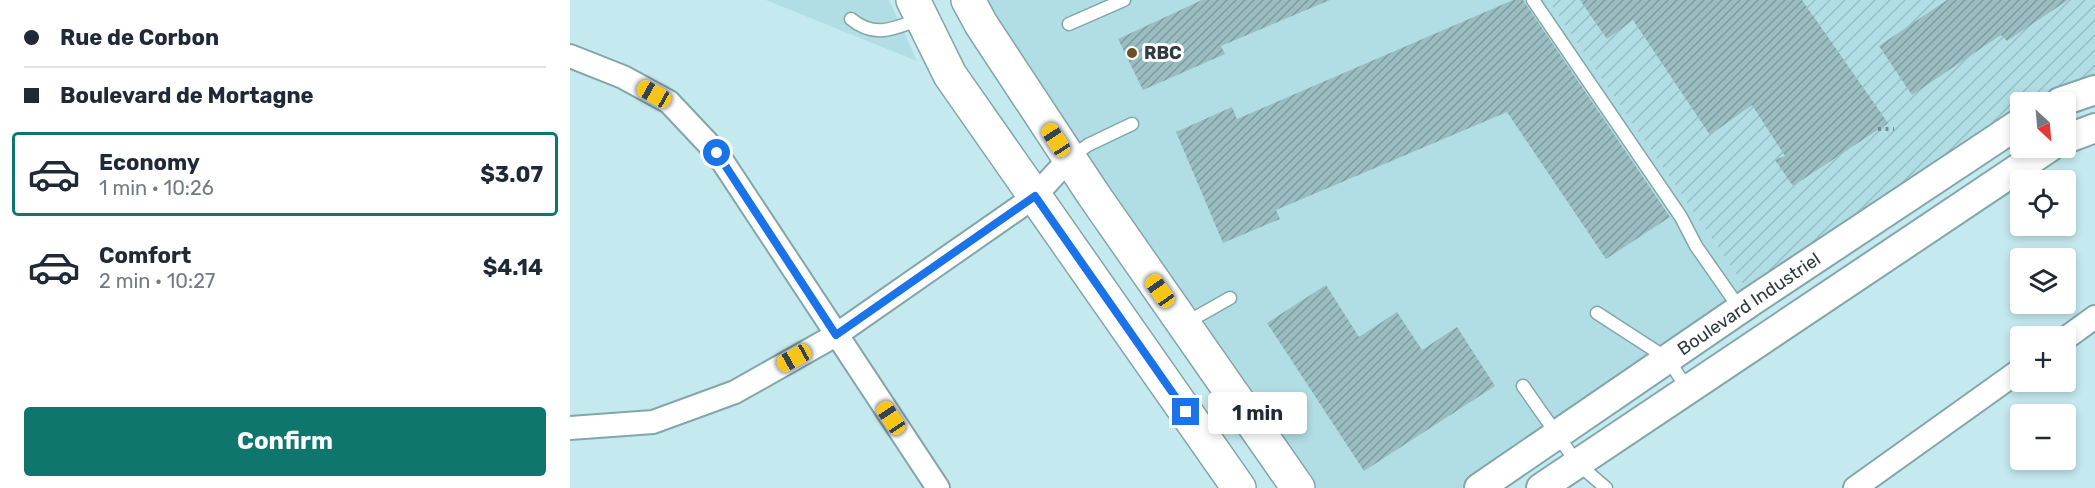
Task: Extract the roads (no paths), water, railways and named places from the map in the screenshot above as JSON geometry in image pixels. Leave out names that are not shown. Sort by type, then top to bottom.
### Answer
[{"type":"main road","points":[[968,0],[981,24],[1069,159],[1298,488]]},
{"type":"main road","points":[[917,9],[950,75],[1239,488]]},
{"type":"street","points":[[570,56],[622,77],[669,102],[710,145],[938,488]]},
{"type":"street","points":[[2076,97],[2095,90]]},
{"type":"street","points":[[2076,135],[2095,128]]},
{"type":"street","name":"Boulevard Industriel","points":[[1479,488],[1740,309],[2010,129]]},
{"type":"street","name":"Boulevard Industriel","points":[[1541,488],[2033,158]]},
{"type":"street","points":[[570,428],[653,422],[735,392],[836,335],[1035,196],[1069,159]]},
{"type":"street","points":[[1786,278],[1808,310]]},
{"type":"street","points":[[2076,331],[2095,317]]},
{"type":"street","points":[[1855,488],[2010,377]]},
{"type":"lane","points":[[1069,24],[1124,0]]},
{"type":"lane","points":[[1533,0],[1682,217],[1696,246],[1740,309]]},
{"type":"lane","points":[[851,19],[861,27],[886,32],[917,9]]},
{"type":"lane","points":[[1069,159],[1088,145],[1132,124]]},
{"type":"lane","points":[[1184,324],[1230,297]]},
{"type":"lane","points":[[1597,313],[1668,359],[1688,390]]},
{"type":"lane","points":[[1523,386],[1577,464],[1606,488]]},
{"type":"place","name":"RBC","points":[[1132,53]]}]
